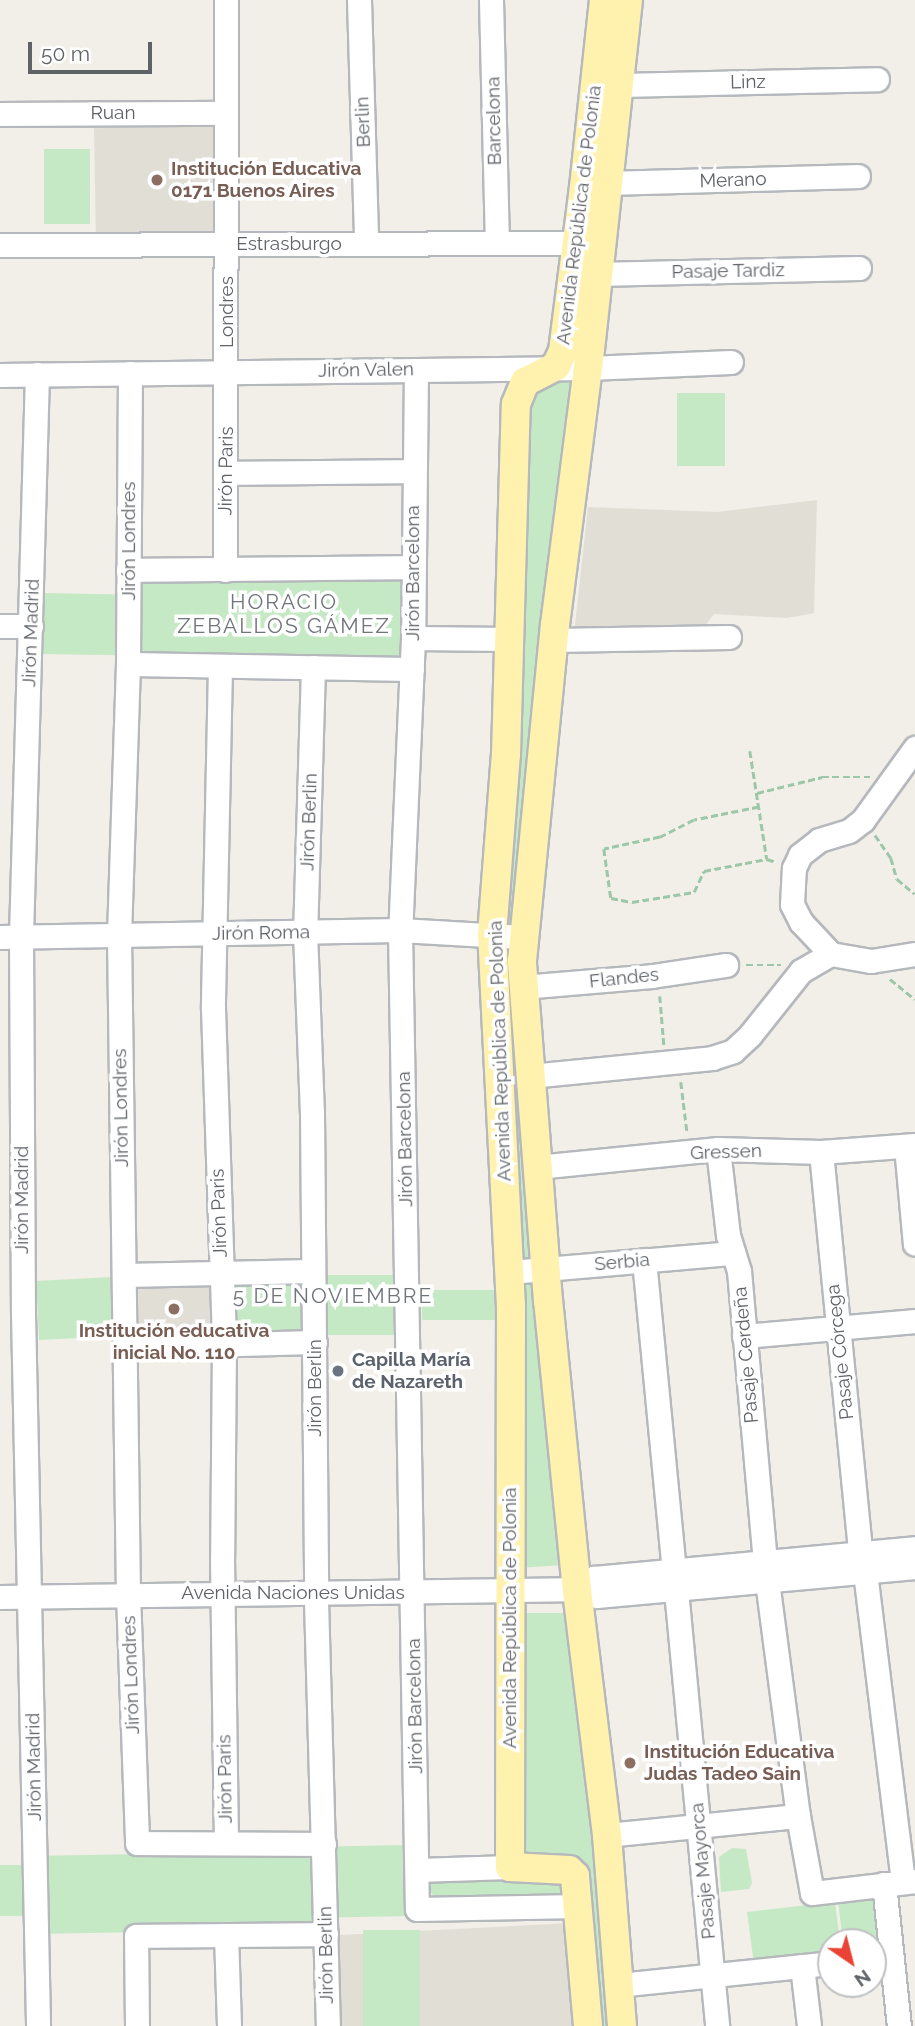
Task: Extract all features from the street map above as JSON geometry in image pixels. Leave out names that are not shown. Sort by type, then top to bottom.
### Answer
[{"type":"main road","name":"Avenida República de Polonia","points":[[510,1867],[509,1263],[492,935],[506,755],[516,404],[526,382],[556,366],[563,351],[604,0]]},
{"type":"main road","name":"Avenida República de Polonia","points":[[622,2026],[607,1835],[545,1259],[522,987],[522,937],[553,640],[609,183],[628,0]]},
{"type":"main road","points":[[509,1263],[545,1259]]},
{"type":"main road","points":[[510,1867],[569,1870],[575,1876],[589,2026]]},
{"type":"street","name":"Londres","points":[[226,0],[227,372]]},
{"type":"street","name":"Berlin","points":[[359,0],[366,243]]},
{"type":"street","name":"Barcelona","points":[[491,0],[497,243]]},
{"type":"street","name":"Linz","points":[[620,85],[877,79]]},
{"type":"street","name":"Ruan","points":[[0,114],[225,113]]},
{"type":"street","name":"Merano","points":[[609,183],[858,176]]},
{"type":"street","name":"Estrasburgo","points":[[0,245],[577,243]]},
{"type":"street","name":"Pasaje Tardiz","points":[[597,274],[859,268]]},
{"type":"street","name":"Jirón Valen","points":[[0,375],[556,366],[587,368],[732,362]]},
{"type":"street","name":"Jirón Barcelona","points":[[416,370],[413,638],[400,930],[417,1909],[579,1906]]},
{"type":"street","name":"Jirón Paris","points":[[225,570],[227,372]]},
{"type":"street","name":"Jirón Londres","points":[[130,373],[128,664],[119,935],[127,1347],[128,1594],[137,1843],[226,1843]]},
{"type":"street","name":"Jirón Madrid","points":[[37,374],[31,626],[10,937],[31,1596],[38,2026]]},
{"type":"street","points":[[226,473],[414,471]]},
{"type":"street","points":[[128,570],[412,568]]},
{"type":"street","points":[[0,626],[31,626]]},
{"type":"street","points":[[553,640],[729,637]]},
{"type":"street","points":[[413,638],[509,639]]},
{"type":"street","points":[[128,664],[412,670]]},
{"type":"street","name":"Jirón Paris","points":[[220,666],[213,1008],[223,1344],[222,1594],[226,1843]]},
{"type":"street","name":"Jirón Berlin","points":[[313,667],[305,932],[312,1113],[316,1593],[328,2026]]},
{"type":"street","points":[[915,748],[863,820],[849,831],[819,839],[800,855],[794,868],[792,904],[801,922],[831,954],[871,961],[915,954]]},
{"type":"street","name":"Jirón Roma","points":[[10,937],[400,930],[522,937]]},
{"type":"street","points":[[530,1076],[712,1058],[733,1051],[750,1035],[801,971],[831,954]]},
{"type":"street","name":"Flandes","points":[[522,987],[658,975],[726,965]]},
{"type":"street","points":[[911,1146],[915,1244]]},
{"type":"street","name":"Gressen","points":[[537,1167],[718,1149],[821,1152],[911,1146]]},
{"type":"street","name":"Pasaje Cerdeña","points":[[718,1149],[728,1235],[739,1271],[766,1572],[798,1816],[812,1893],[901,1883]]},
{"type":"street","name":"Pasaje Córcega","points":[[821,1152],[863,1563],[904,1804],[901,1883],[887,1938]]},
{"type":"street","name":"Serbia","points":[[545,1259],[644,1260],[733,1252]]},
{"type":"street","name":"Pasaje Mayorca","points":[[644,1260],[717,2026]]},
{"type":"street","points":[[124,1275],[312,1270]]},
{"type":"street","points":[[744,1336],[915,1321]]},
{"type":"street","points":[[127,1347],[315,1342]]},
{"type":"street","name":"Avenida Naciones Unidas","points":[[863,1563],[915,1548]]},
{"type":"street","name":"Avenida Naciones Unidas","points":[[0,1597],[582,1589],[597,1596],[675,1580],[863,1563],[915,1567]]},
{"type":"street","points":[[607,1835],[798,1816]]},
{"type":"street","points":[[226,1843],[324,1844]]},
{"type":"street","points":[[417,1870],[510,1867]]},
{"type":"street","points":[[137,2026],[136,1936],[326,1934]]},
{"type":"street","points":[[226,1935],[229,2026]]},
{"type":"street","points":[[619,1986],[817,1964]]},
{"type":"street","points":[[802,1966],[809,2026]]},
{"type":"street","name":"Pasaje Córcega","points":[[887,1977],[899,2026]]},
{"type":"path","points":[[750,751],[767,859]]},
{"type":"path","points":[[757,793],[822,777],[895,776]]},
{"type":"path","points":[[759,807],[694,820],[660,837],[604,849],[611,898],[632,902],[694,892],[704,871],[767,859],[794,868]]},
{"type":"path","points":[[863,820],[891,858],[897,879],[915,894]]},
{"type":"path","points":[[726,965],[780,965],[801,971]]},
{"type":"path","points":[[882,972],[915,999]]},
{"type":"path","points":[[658,975],[690,1152]]},
{"type":"shaded area","name":"Institución Educativa 0171 Buenos Aires","points":[[220,126],[222,234],[96,236],[94,128]]},
{"type":"shaded area","points":[[817,500],[814,613],[787,618],[714,614],[698,635],[574,634],[588,507],[717,512]]},
{"type":"shaded area","name":"Institución educativa inicial No. 110","points":[[217,1274],[220,1340],[132,1345],[128,1279]]},
{"type":"shaded area","points":[[571,1923],[576,2026],[335,2026],[330,1936]]},
{"type":"green space","points":[[44,149],[90,149],[90,224],[44,224]]},
{"type":"green space","points":[[570,379],[574,383],[515,926],[508,926],[520,406],[542,380]]},
{"type":"green space","points":[[677,393],[725,393],[725,466],[677,466]]},
{"type":"green space","points":[[138,575],[402,580],[400,668],[136,663]]},
{"type":"green space","points":[[42,593],[121,594],[120,655],[41,654]]},
{"type":"green space","points":[[504,963],[513,968],[564,1565],[517,1568]]},
{"type":"green space","points":[[321,1275],[402,1275],[402,1335],[321,1335]]},
{"type":"green space","points":[[112,1277],[115,1336],[39,1340],[36,1281]]},
{"type":"green space","points":[[230,1284],[305,1285],[304,1336],[229,1335]]},
{"type":"green space","points":[[422,1290],[497,1290],[497,1320],[422,1320]]},
{"type":"green space","points":[[517,1613],[568,1613],[610,2026],[594,2026],[576,1866],[517,1856]]},
{"type":"green space","points":[[410,1845],[411,1916],[331,1917],[330,1846]]},
{"type":"green space","points":[[732,1848],[746,1849],[752,1883],[749,1889],[721,1892],[719,1857]]},
{"type":"green space","points":[[316,1851],[317,1929],[47,1934],[46,1856]]},
{"type":"green space","points":[[0,1865],[30,1865],[30,1916],[0,1916]]},
{"type":"green space","points":[[564,1879],[569,1896],[434,1897],[428,1888],[429,1880]]},
{"type":"green space","points":[[881,1894],[884,1928],[841,1928],[838,1901]]},
{"type":"green space","points":[[835,1902],[838,1928],[817,1928],[817,1956],[754,1964],[747,1912]]},
{"type":"green space","points":[[363,1930],[420,1930],[420,2026],[363,2026]]},
{"type":"place","name":"Institución Educativa 0171 Buenos Aires","points":[[157,180]]},
{"type":"place","name":"Institución educativa inicial No. 110","points":[[174,1309]]},
{"type":"place","name":"Capilla María de Nazareth","points":[[338,1371]]},
{"type":"place","name":"Institución Educativa Judas Tadeo Sain","points":[[630,1763]]},
{"type":"district","name":"HORACIO ZEBALLOS GÁMEZ","points":[[284,614]]},
{"type":"district","name":"5 DE NOVIEMBRE","points":[[333,1296]]}]
